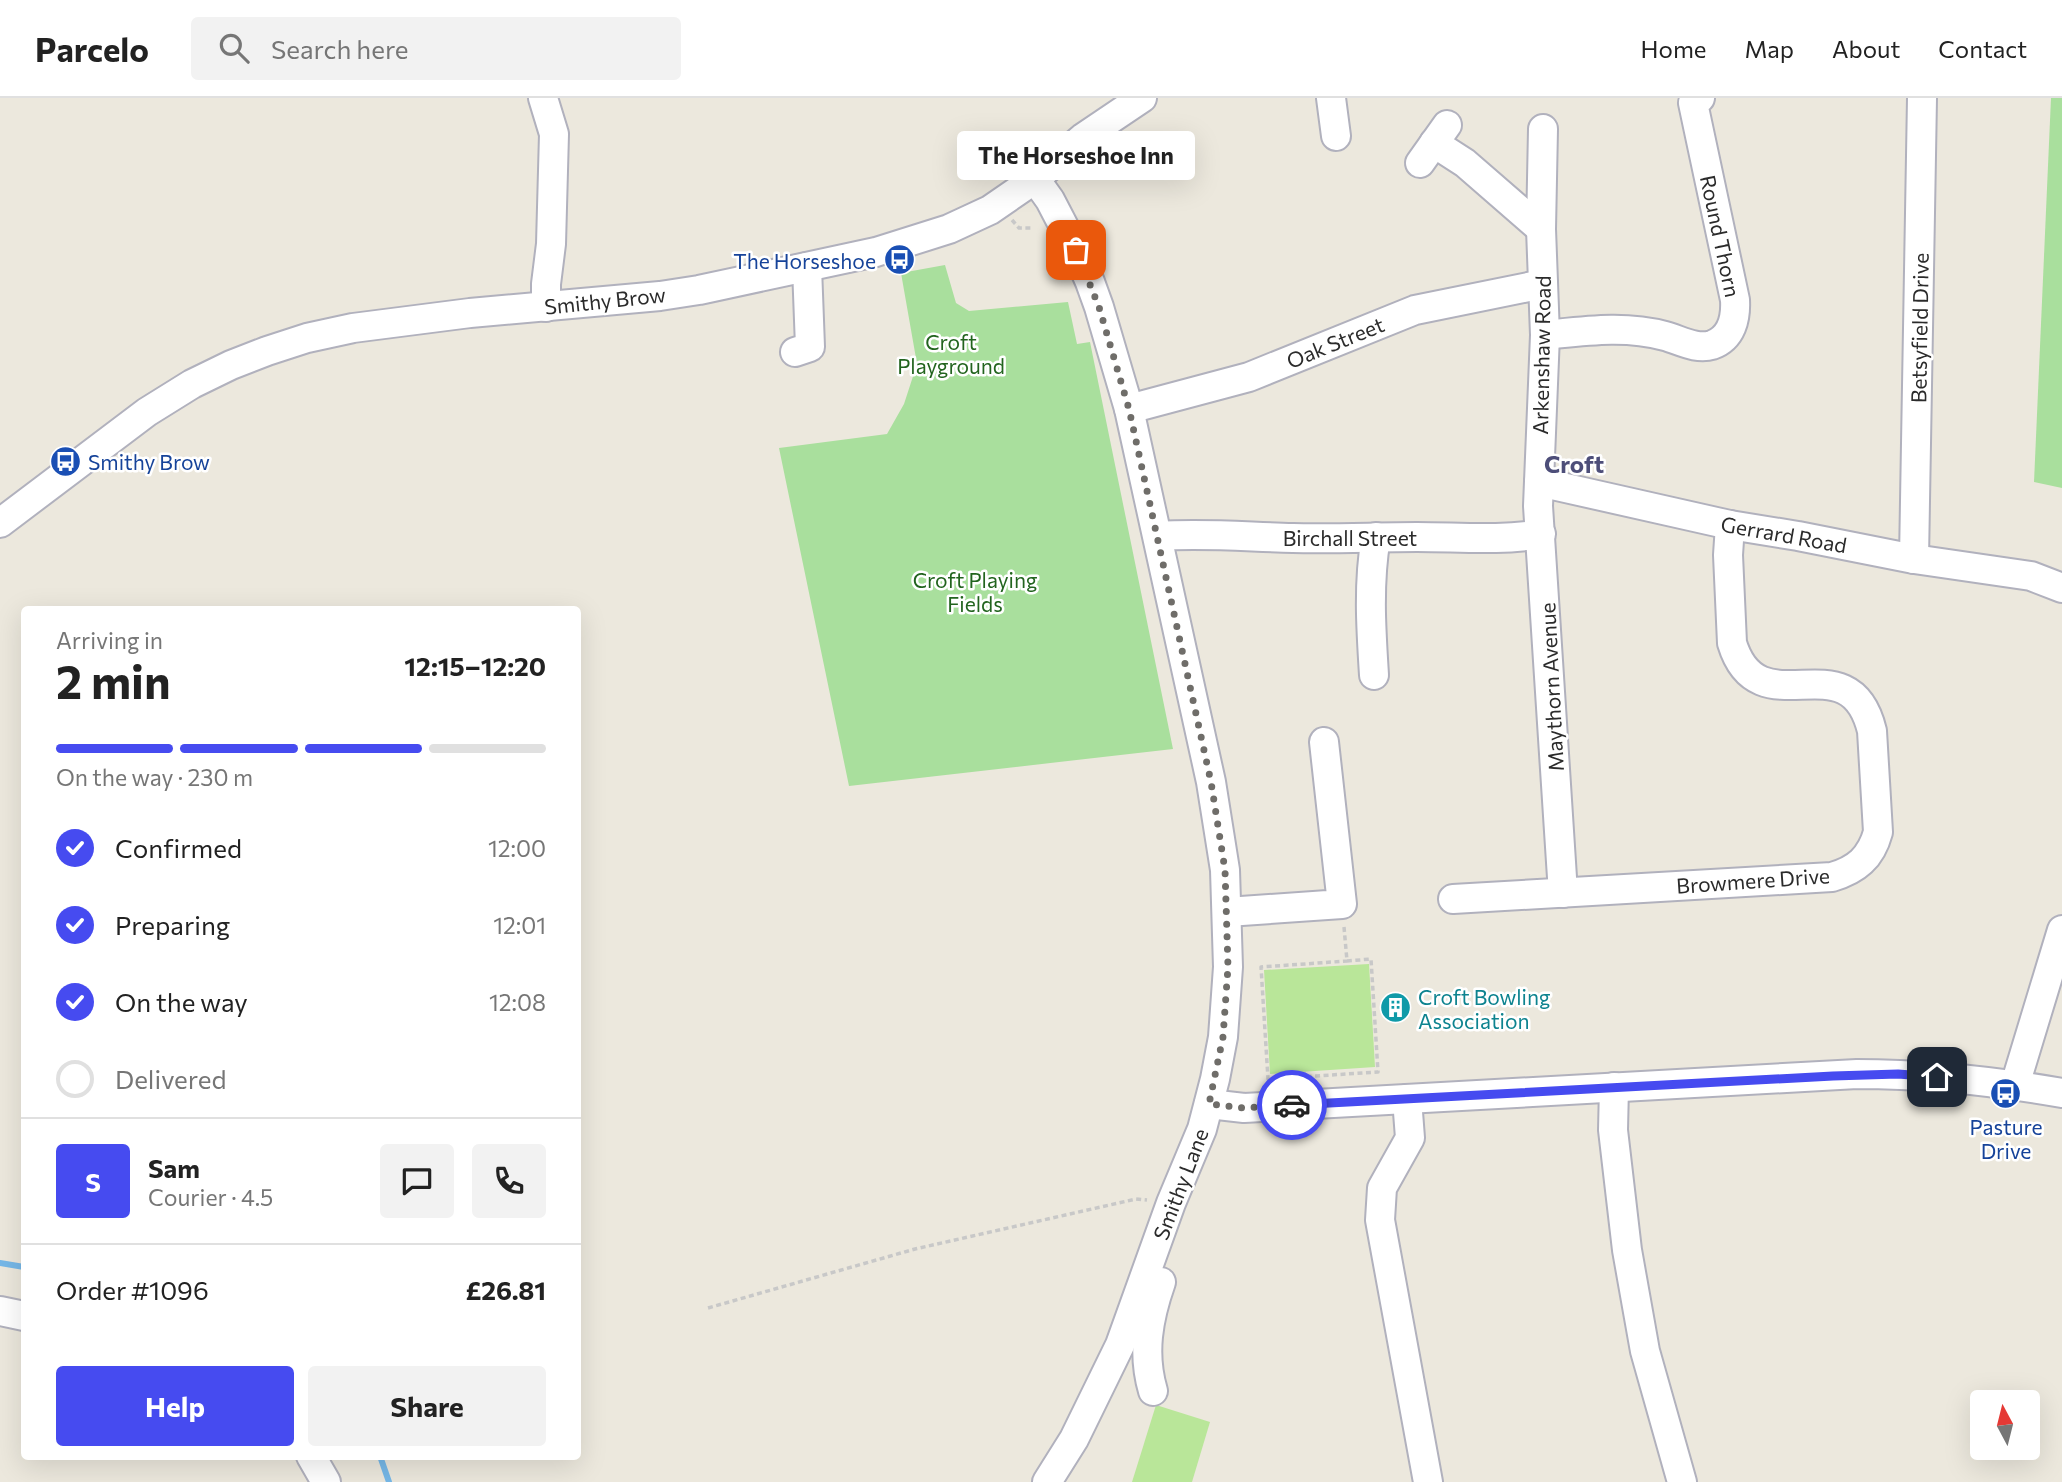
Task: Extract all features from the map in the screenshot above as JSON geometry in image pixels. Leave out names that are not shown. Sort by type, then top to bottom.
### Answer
[{"type":"street","points":[[543,98],[555,134],[546,307]]},
{"type":"street","name":"Smithy Brow","points":[[0,523],[146,412],[231,365],[267,351],[307,338],[353,328],[699,290],[876,252],[949,229],[990,210],[1035,179],[1084,137],[1142,98]]},
{"type":"street","points":[[1331,98],[1336,136]]},
{"type":"street","name":"Round Thorn","points":[[1545,335],[1600,329],[1634,330],[1703,346],[1726,335],[1734,320],[1735,300],[1713,157],[1693,103],[1700,98]]},
{"type":"street","name":"Betsyfield Drive","points":[[1914,559],[1922,98]]},
{"type":"street","name":"Arkenshaw Road","points":[[1539,482],[1545,335],[1541,229],[1543,129]]},
{"type":"street","points":[[1434,144],[1465,163],[1541,229]]},
{"type":"street","name":"Smithy Lane","points":[[1035,179],[1050,200],[1090,282],[1129,409],[1211,782],[1225,870],[1228,967],[1223,1037],[1202,1129],[1171,1203],[1120,1345],[1074,1439],[1047,1482]]},
{"type":"street","points":[[795,352],[810,346],[807,267]]},
{"type":"street","name":"Oak Street","points":[[1129,409],[1249,377],[1415,310],[1543,284]]},
{"type":"street","name":"Gerrard Road","points":[[1539,482],[1730,525],[1914,559],[2031,576],[2062,588]]},
{"type":"street","name":"Maythorn Avenue","points":[[1539,482],[1538,506],[1563,893]]},
{"type":"street","name":"Browmere Drive","points":[[1453,899],[1832,877],[1847,873],[1868,856],[1875,844],[1878,821],[1872,731],[1863,706],[1856,697],[1835,686],[1779,686],[1752,676],[1742,667],[1735,656],[1732,643],[1728,567],[1730,525]]},
{"type":"street","name":"Birchall Street","points":[[1158,536],[1190,534],[1295,538],[1476,539],[1519,538],[1541,534]]},
{"type":"street","points":[[1374,675],[1363,635],[1376,537]]},
{"type":"street","points":[[1227,912],[1342,904],[1324,742]]},
{"type":"street","points":[[2015,1085],[2062,930]]},
{"type":"street","points":[[1209,1104],[1244,1108],[1898,1074],[2015,1085],[2062,1093]]},
{"type":"street","points":[[1614,1087],[1613,1130],[1627,1250],[1645,1351],[1682,1482]]},
{"type":"street","points":[[1407,1099],[1410,1138],[1382,1188],[1380,1220],[1428,1482]]},
{"type":"street","points":[[1153,1391],[1147,1372],[1147,1334],[1156,1296],[1179,1229],[1171,1203]]},
{"type":"street","points":[[0,1311],[21,1315]]},
{"type":"street","points":[[313,1460],[326,1482]]},
{"type":"path","points":[[1009,216],[1019,228],[1031,229]]},
{"type":"path","points":[[1342,904],[1347,961]]},
{"type":"path","points":[[1371,959],[1378,1072],[1268,1079],[1261,967],[1347,961],[1371,959]]},
{"type":"path","points":[[708,1308],[915,1249],[1064,1214],[1136,1199],[1171,1203]]},
{"type":"green space","points":[[2051,98],[2062,98],[2062,488],[2034,482]]},
{"type":"green space","name":"Croft Playing Fields","points":[[945,265],[956,303],[969,311],[1068,302],[1077,344],[1090,342],[1173,749],[849,786],[779,448],[887,434],[904,404],[917,364],[901,273]]},
{"type":"green space","points":[[1369,964],[1375,1067],[1270,1074],[1264,970]]},
{"type":"green space","points":[[1156,1405],[1210,1422],[1192,1482],[1132,1482]]},
{"type":"waterway","points":[[0,1263],[21,1266]]},
{"type":"waterway","points":[[381,1460],[389,1482]]},
{"type":"way so far","points":[[1076,250],[1099,307],[1129,409],[1211,782],[1225,870],[1228,967],[1226,1000],[1223,1037],[1209,1104],[1244,1108],[1292,1105]]},
{"type":"place","name":"The Horseshoe Inn","points":[[1076,250]]},
{"type":"place","name":"The Horseshoe","points":[[899,260]]},
{"type":"place","name":"Smithy Brow","points":[[65,461]]},
{"type":"place","name":"Croft Bowling Association","points":[[1395,1008]]},
{"type":"place","name":"Pasture Drive","points":[[2006,1094]]},
{"type":"district","name":"Croft","points":[[1574,463]]},
{"type":"route","points":[[1292,1105],[1833,1076],[1898,1074],[1937,1077]]},
{"type":"park label","name":"Croft Playground","points":[[951,353]]}]
